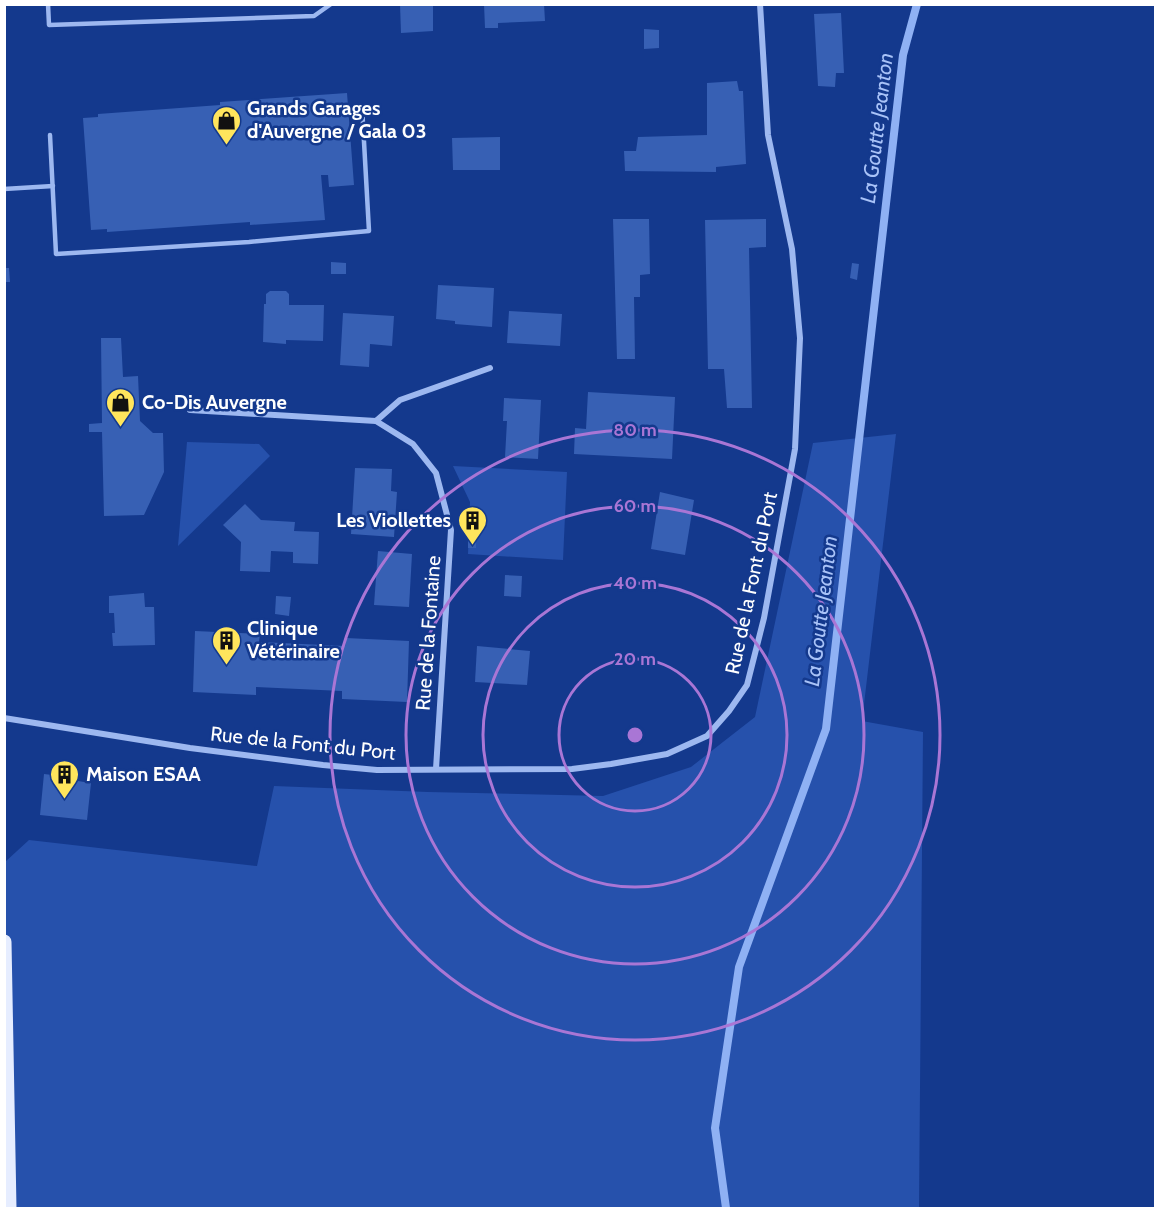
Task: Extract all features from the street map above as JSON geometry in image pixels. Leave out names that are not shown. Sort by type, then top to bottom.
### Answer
[{"type":"main road","points":[[4,942],[9,1209]]},
{"type":"street","name":"Rue de la Font du Port","points":[[4,718],[190,748],[377,770],[572,769],[667,754],[707,736],[729,711],[747,685],[764,618],[795,449],[800,338],[792,249],[768,135],[760,4]]},
{"type":"street","points":[[376,421],[400,400],[490,368]]},
{"type":"street","name":"Rue de la Fontaine","points":[[190,410],[376,421],[413,444],[436,473],[451,530],[436,769]]},
{"type":"lane","points":[[48,4],[49,24],[314,16],[331,4]]},
{"type":"lane","points":[[50,135],[56,254],[249,242],[369,231],[362,106]]},
{"type":"lane","points":[[4,189],[53,186]]},
{"type":"shaded area","points":[[896,434],[862,721],[923,732],[919,1208],[5,1208],[5,862],[29,840],[257,866],[274,786],[603,796],[691,767],[755,717],[813,443]]},
{"type":"shaded area","points":[[187,442],[259,444],[270,456],[178,546]]},
{"type":"shaded area","points":[[453,466],[567,472],[563,560],[468,554],[470,502]]},
{"type":"building","points":[[400,4],[433,4],[433,31],[401,33]]},
{"type":"building","points":[[484,4],[544,4],[545,21],[498,23],[498,28],[485,28]]},
{"type":"building","points":[[841,13],[844,73],[836,73],[835,87],[818,86],[814,14]]},
{"type":"building","points":[[644,29],[659,30],[659,48],[644,49]]},
{"type":"building","points":[[737,81],[739,91],[743,91],[746,164],[716,167],[716,172],[625,171],[624,151],[636,151],[638,137],[707,135],[707,83]]},
{"type":"building","name":"Grands Garages d'Auvergne / Gala 03","points":[[347,93],[354,185],[329,187],[328,175],[321,175],[325,220],[250,225],[250,222],[107,232],[107,229],[91,230],[83,118],[98,117],[98,114],[220,105],[220,102]]},
{"type":"building","points":[[500,137],[500,170],[453,170],[452,138]]},
{"type":"building","points":[[613,219],[649,219],[650,274],[640,275],[640,297],[634,297],[635,359],[617,359]]},
{"type":"building","points":[[766,219],[766,247],[749,248],[752,408],[727,408],[724,369],[708,369],[705,220]]},
{"type":"building","points":[[331,262],[346,263],[346,274],[331,274]]},
{"type":"building","points":[[852,263],[859,264],[857,280],[850,278]]},
{"type":"building","points":[[4,268],[9,268],[10,282],[4,282]]},
{"type":"building","points":[[438,285],[494,288],[492,327],[455,324],[455,321],[436,319]]},
{"type":"building","points":[[270,291],[286,291],[289,294],[289,305],[324,305],[323,341],[286,340],[286,344],[263,342],[264,304],[266,304],[266,294]]},
{"type":"building","points":[[509,311],[562,314],[560,346],[507,343]]},
{"type":"building","points":[[343,313],[394,316],[392,346],[370,344],[369,367],[340,365]]},
{"type":"building","name":"Co-Dis Auvergne","points":[[101,338],[121,338],[123,377],[138,376],[140,421],[153,433],[163,433],[164,472],[144,515],[104,516],[102,432],[89,432],[89,424],[102,423]]},
{"type":"building","points":[[588,392],[675,397],[672,459],[574,454],[575,428],[586,429]]},
{"type":"building","points":[[504,398],[541,400],[538,459],[505,457],[507,421],[503,421]]},
{"type":"building","points":[[355,468],[392,469],[391,491],[397,492],[394,537],[351,534]]},
{"type":"building","points":[[660,492],[694,500],[685,555],[651,549]]},
{"type":"building","points":[[245,504],[261,520],[295,522],[294,531],[319,532],[318,564],[293,563],[293,552],[271,551],[270,572],[240,571],[241,542],[223,525]]},
{"type":"building","name":"Les Viollettes","points":[[468,537],[476,537],[476,548],[468,548]]},
{"type":"building","points":[[378,551],[412,554],[409,607],[374,605]]},
{"type":"building","points":[[505,575],[522,576],[521,597],[504,596]]},
{"type":"building","points":[[144,593],[145,607],[154,607],[155,645],[113,646],[114,613],[109,613],[109,596]]},
{"type":"building","points":[[276,596],[291,597],[289,616],[275,614]]},
{"type":"building","points":[[195,631],[260,634],[259,642],[345,646],[346,638],[409,641],[407,702],[342,699],[342,691],[256,687],[256,695],[193,692]]},
{"type":"building","points":[[477,646],[530,651],[527,685],[475,682]]},
{"type":"building","name":"Maison ESAA","points":[[44,774],[78,778],[78,781],[91,783],[87,820],[40,815]]},
{"type":"waterway","name":"La Goutte Jeanton","points":[[726,1208],[715,1128],[739,967],[826,729],[903,55],[917,4]]},
{"type":"place","name":"Grands Garages d'Auvergne / Gala 03","points":[[226,146]]},
{"type":"place","name":"Co-Dis Auvergne","points":[[121,428]]},
{"type":"place","name":"Les Viollettes","points":[[472,546]]},
{"type":"place","name":"Clinique Vétérinaire","points":[[226,666]]},
{"type":"place","name":"Maison ESAA","points":[[65,800]]}]
